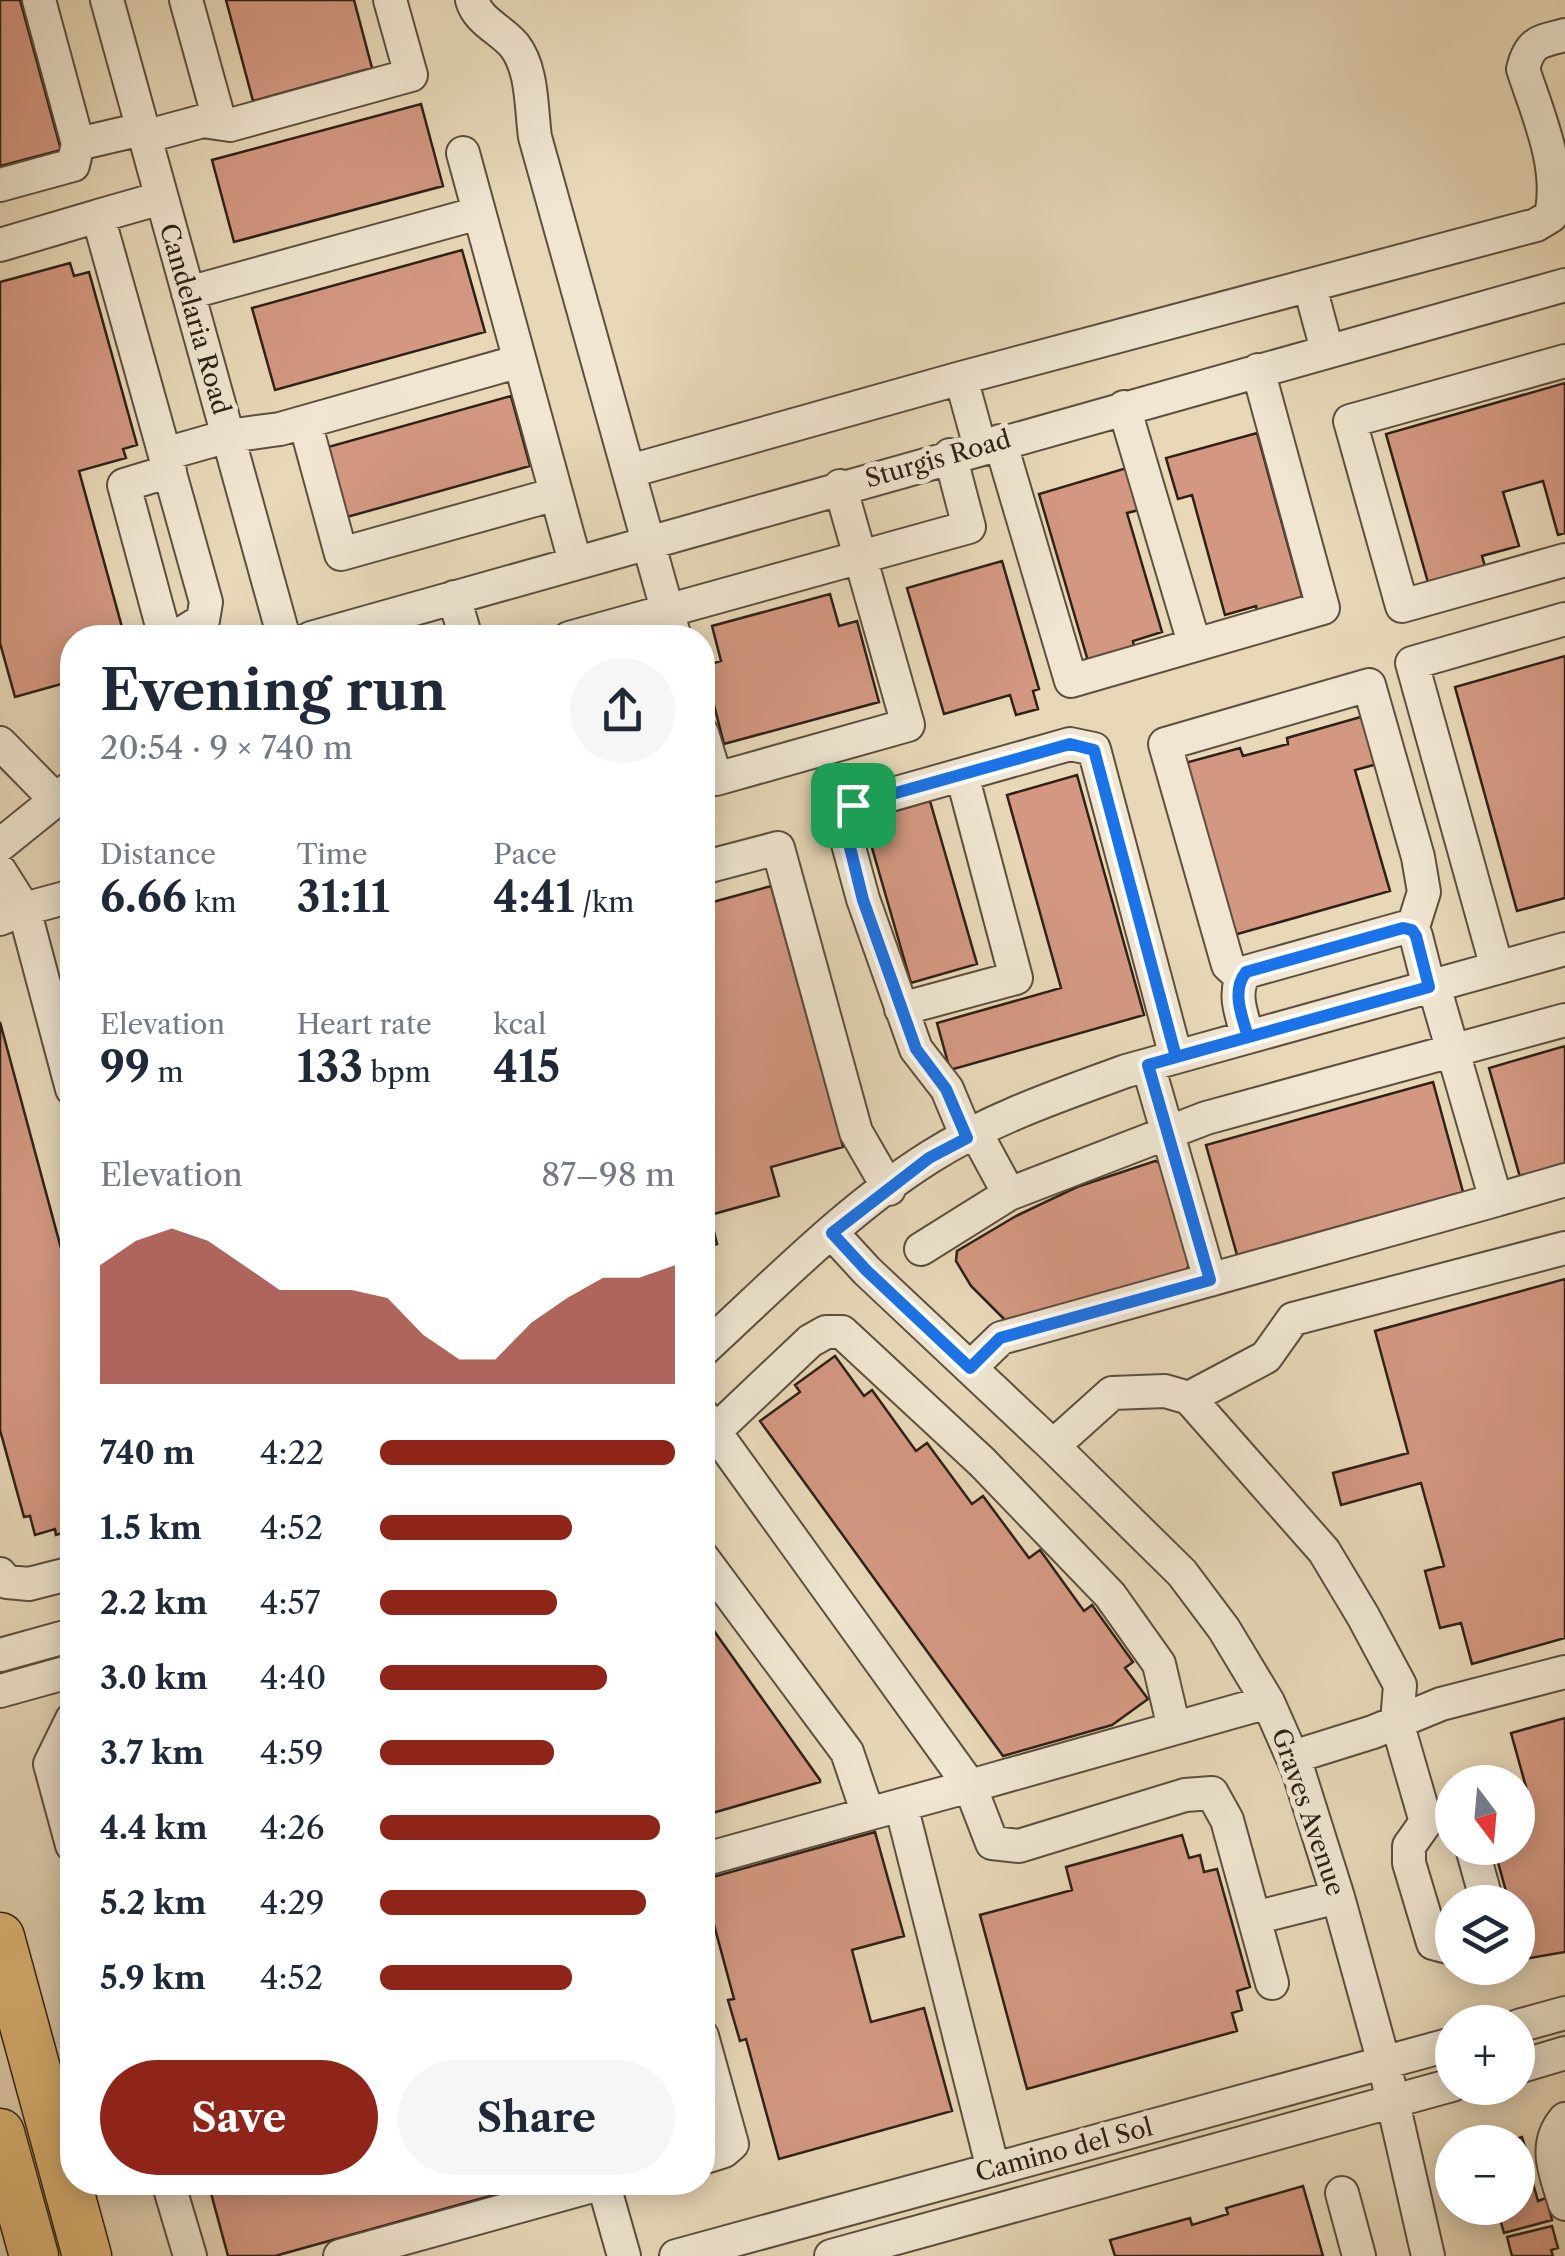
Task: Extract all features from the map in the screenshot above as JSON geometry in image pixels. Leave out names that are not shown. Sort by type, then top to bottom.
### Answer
[{"type":"highway","points":[[0,1937],[60,2154]]},
{"type":"highway","points":[[0,2133],[34,2256]]},
{"type":"highway","points":[[71,2195],[88,2256]]},
{"type":"street","points":[[0,185],[73,166],[78,144],[40,0]]},
{"type":"street","name":"Candelaria Road","points":[[107,0],[280,625]]},
{"type":"street","points":[[186,0],[212,116]]},
{"type":"street","points":[[78,144],[212,116],[230,124],[410,75],[390,0]]},
{"type":"street","points":[[472,0],[476,12],[516,48],[526,72],[534,137],[671,624],[860,557],[970,526],[977,448]]},
{"type":"street","points":[[630,471],[960,378],[1536,225],[1551,216],[1556,196],[1553,168],[1523,69],[1527,53],[1537,42],[1565,35]]},
{"type":"street","points":[[463,153],[575,562]]},
{"type":"street","points":[[0,245],[161,198]]},
{"type":"street","points":[[188,293],[479,213]]},
{"type":"street","points":[[98,216],[167,463],[228,436],[280,429],[520,361]]},
{"type":"street","name":"Sturgis Road","points":[[368,625],[840,486],[1565,284]]},
{"type":"street","points":[[1310,287],[1328,350]]},
{"type":"street","points":[[1565,361],[1350,421],[1402,606],[1565,560]]},
{"type":"street","points":[[960,378],[977,448],[1070,682],[1323,608],[1258,370]]},
{"type":"street","points":[[1124,407],[1194,644]]},
{"type":"street","points":[[304,422],[341,554],[556,494]]},
{"type":"street","points":[[715,779],[908,725],[840,486]]},
{"type":"street","points":[[454,597],[462,625]]},
{"type":"street","points":[[1497,968],[1412,663],[1565,619]]},
{"type":"street","points":[[1241,977],[1228,965],[1165,744],[1369,685],[1421,874],[1424,892],[1412,930]]},
{"type":"street","points":[[0,743],[60,790]]},
{"type":"street","points":[[1009,1194],[946,1089],[916,1049],[863,900],[842,815],[847,807],[1070,744],[1094,750],[1162,1061],[1168,1133],[1210,1280]]},
{"type":"street","points":[[902,1009],[1016,978],[962,775]]},
{"type":"street","points":[[0,844],[60,798]]},
{"type":"street","points":[[715,865],[778,848],[856,1132],[889,1189]]},
{"type":"street","points":[[0,871],[60,1053]]},
{"type":"street","points":[[12,914],[60,900]]},
{"type":"street","points":[[1248,1037],[1238,1002],[1241,977],[1246,972],[1403,928],[1412,930],[1496,1200]]},
{"type":"street","points":[[715,1338],[832,1233],[929,1158],[1060,1094],[1162,1061],[1565,950]]},
{"type":"street","points":[[921,1249],[1009,1194],[1206,1118],[1565,1020]]},
{"type":"street","points":[[970,1368],[1000,1338],[1565,1180]]},
{"type":"street","name":"Graves Avenue","points":[[832,1233],[1182,1573],[1224,1629],[1268,1702],[1293,1757],[1338,1897],[1384,2063],[1428,2256]]},
{"type":"street","points":[[1189,1398],[1266,1357],[1294,1319],[1565,1248]]},
{"type":"street","points":[[715,1418],[810,1341],[826,1332],[842,1332],[982,1462],[1110,1595],[1160,1664],[1174,1728]]},
{"type":"street","points":[[1053,1446],[1112,1393],[1165,1391],[1189,1398],[1324,1552],[1363,1616],[1400,1685],[1397,1722],[1435,1817]]},
{"type":"street","points":[[715,1431],[970,1786],[992,1843],[1019,1846],[1186,1795],[1212,1793],[1227,1820],[1272,1983]]},
{"type":"street","points":[[0,1574],[7,1582],[29,1584],[60,1576]]},
{"type":"street","points":[[715,1574],[847,1752],[868,1814]]},
{"type":"street","points":[[0,1655],[60,1638]]},
{"type":"street","points":[[1293,1757],[1441,1704],[1565,1672]]},
{"type":"street","points":[[0,1691],[60,1674]]},
{"type":"street","points":[[715,1856],[1268,1702]]},
{"type":"street","points":[[60,1744],[50,1764],[60,1801]]},
{"type":"street","points":[[900,1805],[993,2170]]},
{"type":"street","points":[[1435,1830],[1409,1846],[1409,1863],[1435,1944]]},
{"type":"street","points":[[1254,1918],[1338,1897]]},
{"type":"street","points":[[1535,2021],[1565,2013]]},
{"type":"street","name":"Camino del Sol","points":[[676,2256],[783,2242],[993,2170],[1435,2049]]},
{"type":"street","points":[[1535,2062],[1565,2054]]},
{"type":"street","points":[[715,2083],[732,2144],[715,2154]]},
{"type":"street","name":"Camino del Sol","points":[[832,2256],[1435,2089]]},
{"type":"street","points":[[1565,2119],[1554,2134],[1551,2149],[1565,2204]]},
{"type":"street","points":[[1342,2194],[1359,2256]]},
{"type":"street","points":[[172,2195],[190,2256]]},
{"type":"street","points":[[340,2256],[560,2195]]},
{"type":"street","points":[[606,2195],[624,2256]]},
{"type":"building","points":[[0,0],[20,0],[61,150],[0,166]]},
{"type":"building","points":[[226,0],[354,0],[372,68],[253,101]]},
{"type":"building","points":[[421,104],[443,186],[234,242],[212,160]]},
{"type":"building","points":[[462,250],[485,332],[275,390],[252,308]]},
{"type":"building","points":[[70,263],[74,276],[89,272],[137,445],[123,449],[126,458],[79,471],[121,625],[60,625],[60,684],[15,697],[0,643],[0,282]]},
{"type":"building","points":[[1565,383],[1565,533],[1558,535],[1543,481],[1503,492],[1519,546],[1482,556],[1486,570],[1429,586],[1386,434]]},
{"type":"building","points":[[511,396],[530,466],[347,517],[328,447]]},
{"type":"building","points":[[1257,433],[1303,600],[1257,613],[1256,606],[1225,615],[1192,495],[1178,499],[1166,458]]},
{"type":"building","points":[[1130,467],[1143,509],[1127,513],[1162,632],[1133,641],[1134,647],[1088,661],[1039,494]]},
{"type":"building","points":[[1002,561],[1039,689],[1033,691],[1038,709],[1016,715],[1010,695],[944,714],[907,588]]},
{"type":"building","points":[[830,594],[839,626],[857,621],[879,702],[724,744],[715,709],[715,663],[721,661],[715,625]]},
{"type":"building","points":[[1565,656],[1565,898],[1517,911],[1455,687]]},
{"type":"building","points":[[1364,716],[1377,764],[1355,770],[1390,891],[1234,935],[1185,763],[1240,748],[1243,756],[1288,744],[1287,738]]},
{"type":"building","points":[[1077,775],[1144,1015],[950,1070],[937,1023],[1061,988],[1007,795]]},
{"type":"building","points":[[930,801],[977,964],[911,983],[864,820]]},
{"type":"building","points":[[771,886],[843,1147],[771,1167],[779,1196],[715,1214],[715,901]]},
{"type":"building","points":[[0,1022],[60,1244],[60,1534],[56,1535],[55,1529],[35,1535],[30,1516],[24,1517],[0,1430]]},
{"type":"building","points":[[1565,1046],[1565,1165],[1520,1177],[1489,1068]]},
{"type":"building","points":[[1433,1082],[1463,1192],[1237,1255],[1206,1145]]},
{"type":"building","points":[[1155,1161],[1163,1164],[1190,1264],[1186,1270],[1005,1320],[971,1286],[956,1261],[957,1251],[1016,1216],[1077,1187]]},
{"type":"building","points":[[1565,1279],[1565,1638],[1472,1664],[1461,1623],[1440,1628],[1425,1571],[1444,1566],[1421,1483],[1341,1505],[1333,1473],[1408,1453],[1375,1331]]},
{"type":"building","points":[[835,1356],[864,1396],[872,1390],[916,1451],[927,1443],[972,1504],[983,1496],[1029,1558],[1040,1550],[1084,1611],[1092,1605],[1133,1662],[1125,1668],[1148,1699],[1112,1725],[1003,1756],[760,1421],[800,1392],[795,1385]]},
{"type":"building","points":[[715,1632],[820,1780],[715,1812]]},
{"type":"building","points":[[1565,1718],[1565,1952],[1535,1957],[1535,1885],[1504,1885],[1499,1865],[1535,1865],[1535,1765],[1520,1765],[1511,1733]]},
{"type":"building","points":[[875,1832],[904,1936],[852,1950],[871,2022],[924,2008],[952,2111],[779,2159],[746,2039],[740,2041],[728,2000],[734,1999],[715,1928],[715,1876]]},
{"type":"building","points":[[1182,1835],[1189,1858],[1200,1855],[1204,1872],[1217,1869],[1250,1987],[1237,1991],[1242,2010],[1232,2013],[1237,2031],[1027,2089],[980,1915],[1072,1890],[1066,1867]]},
{"type":"building","points":[[1303,2186],[1323,2256],[1115,2256],[1110,2240],[1190,2218],[1192,2225],[1228,2214],[1226,2208]]},
{"type":"building","points":[[1535,2190],[1538,2201],[1546,2198],[1552,2220],[1535,2225]]},
{"type":"building","points":[[212,2195],[494,2195],[275,2256],[228,2256]]},
{"type":"building","points":[[1502,2225],[1534,2225],[1504,2233]]},
{"type":"building","points":[[1552,2226],[1558,2248],[1551,2250],[1553,2256],[1512,2256],[1507,2237]]},
{"type":"route","points":[[853,805],[842,815],[863,900],[916,1049],[946,1089],[967,1138],[929,1158],[832,1233],[970,1368],[1000,1338],[1210,1280],[1148,1065],[1248,1037],[1238,1002],[1238,987],[1246,972],[1403,928],[1412,930],[1416,936],[1429,987],[1248,1037],[1176,1057],[1094,750],[1070,744],[853,805]]}]
